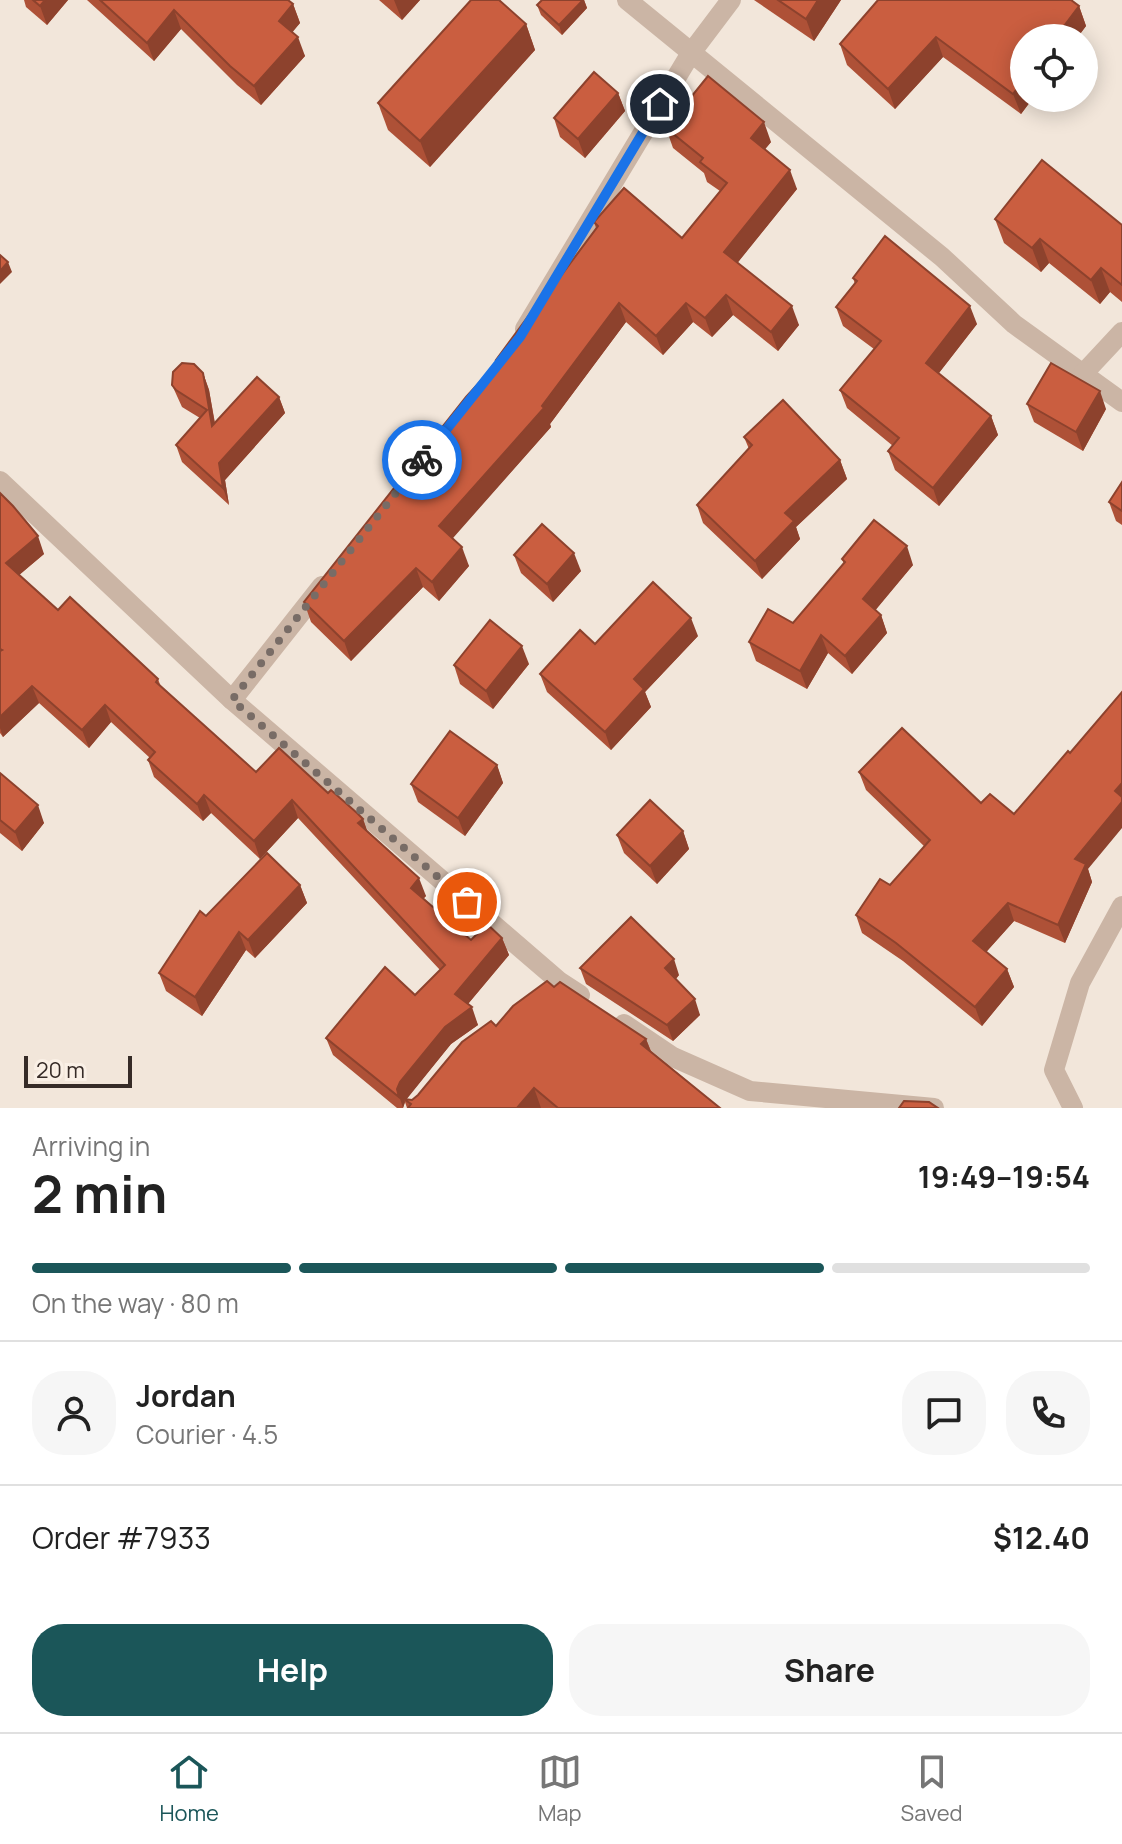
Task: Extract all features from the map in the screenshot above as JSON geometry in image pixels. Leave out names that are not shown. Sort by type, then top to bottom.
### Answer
[{"type":"street","points":[[627,0],[942,257],[1014,324],[1122,402]]},
{"type":"street","points":[[510,349],[691,53],[731,0]]},
{"type":"street","points":[[1082,375],[1122,332]]},
{"type":"street","points":[[0,481],[232,700],[554,987],[604,1012],[673,1057],[750,1091],[934,1108]]},
{"type":"street","points":[[232,700],[331,575]]},
{"type":"street","points":[[1073,1108],[1054,1070],[1080,983],[1122,906]]},
{"type":"building","points":[[100,0],[288,0],[293,4],[279,21],[298,37],[254,86],[174,10],[147,43]]},
{"type":"building","points":[[471,0],[499,0],[526,24],[420,141],[378,103]]},
{"type":"building","points":[[542,0],[583,0],[559,25],[537,5]]},
{"type":"building","points":[[778,0],[818,0],[806,19]]},
{"type":"building","points":[[878,0],[1071,0],[1079,6],[1066,24],[1010,24],[1010,92],[936,37],[888,89],[840,44]]},
{"type":"building","points":[[594,72],[618,93],[578,139],[554,118]]},
{"type":"building","points":[[708,76],[764,122],[751,138],[790,170],[724,252],[792,306],[771,332],[726,295],[705,318],[686,303],[656,336],[619,303],[542,406],[544,408],[439,526],[462,547],[432,582],[416,568],[344,641],[304,602],[466,397],[499,361],[496,360],[598,226],[594,222],[624,188],[682,238],[727,183],[700,162],[703,158],[666,128]]},
{"type":"building","points":[[1042,160],[1122,225],[1122,285],[1101,268],[1091,280],[1040,239],[1032,248],[995,219]]},
{"type":"building","points":[[885,236],[970,306],[926,363],[991,416],[933,488],[888,451],[899,438],[840,390],[881,341],[836,307],[857,281],[853,278]]},
{"type":"building","points":[[0,255],[8,262],[0,271]]},
{"type":"building","points":[[182,363],[194,364],[203,373],[212,426],[257,377],[279,397],[219,463],[223,488],[176,445],[207,410],[172,385],[173,372]]},
{"type":"building","points":[[1051,363],[1100,391],[1076,432],[1027,404]]},
{"type":"building","points":[[783,400],[840,460],[785,513],[794,521],[755,561],[697,505],[752,445],[744,437]]},
{"type":"building","points":[[1122,482],[1122,511],[1109,502]]},
{"type":"building","points":[[0,493],[38,536],[6,563],[58,610],[70,597],[158,679],[156,682],[256,772],[279,748],[328,793],[331,790],[363,819],[358,823],[419,878],[411,888],[471,940],[487,924],[502,938],[455,994],[472,1007],[445,1027],[400,1082],[397,1089],[399,1097],[326,1038],[385,967],[415,995],[445,965],[292,800],[254,841],[204,795],[197,804],[148,760],[155,752],[105,705],[82,730],[32,686],[0,717]]},
{"type":"building","points":[[874,520],[907,546],[863,599],[881,615],[845,656],[821,635],[800,671],[749,642],[768,609],[793,623],[845,562],[842,559]]},
{"type":"building","points":[[542,524],[574,553],[547,584],[514,555]]},
{"type":"building","points":[[653,582],[691,618],[634,679],[644,689],[605,732],[540,674],[580,630],[595,644]]},
{"type":"building","points":[[490,620],[522,646],[486,691],[454,665]]},
{"type":"building","points":[[1122,692],[1122,783],[1115,791],[1122,797],[1122,802],[1075,859],[1086,864],[1058,925],[1008,903],[973,941],[1007,969],[975,1007],[856,915],[880,879],[890,885],[930,840],[859,772],[902,728],[981,803],[990,794],[1014,814]]},
{"type":"building","points":[[450,731],[497,765],[458,818],[411,784]]},
{"type":"building","points":[[0,773],[38,805],[15,832],[0,820]]},
{"type":"building","points":[[650,800],[683,831],[650,866],[617,835]]},
{"type":"building","points":[[267,853],[300,885],[248,940],[239,932],[195,997],[159,973],[200,911],[206,916]]},
{"type":"building","points":[[631,917],[674,959],[665,968],[695,999],[667,1025],[580,968]]},
{"type":"building","points":[[547,981],[554,987],[560,982],[646,1039],[641,1044],[720,1108],[558,1108],[534,1088],[517,1108],[408,1108],[411,1104],[404,1099],[412,1100],[418,1095],[462,1042],[491,1021],[496,1026],[513,1006]]},
{"type":"building","points":[[904,1101],[929,1102],[938,1108],[899,1108]]},
{"type":"way so far","points":[[422,460],[232,700],[467,902]]},
{"type":"route","points":[[422,460],[520,337],[660,104]]}]
